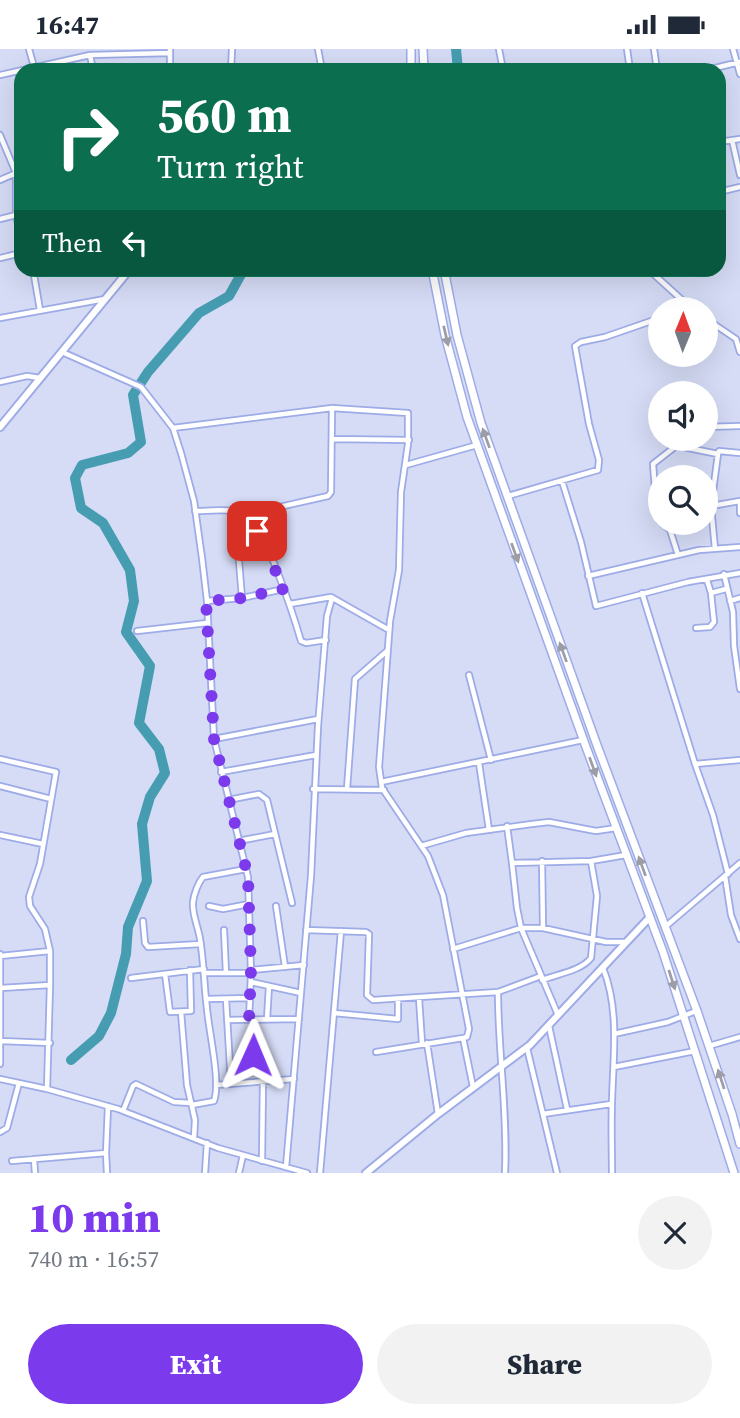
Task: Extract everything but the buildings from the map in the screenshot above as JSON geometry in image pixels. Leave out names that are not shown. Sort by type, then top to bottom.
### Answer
[{"type":"main road","points":[[434,277],[467,417],[650,917],[734,1173]]},
{"type":"main road","points":[[446,277],[457,335],[481,423],[697,1011],[740,1144]]},
{"type":"street","points":[[733,49],[740,73]]},
{"type":"street","points":[[53,63],[90,55],[170,51]]},
{"type":"street","points":[[90,55],[92,63]]},
{"type":"street","points":[[0,135],[14,164]]},
{"type":"street","points":[[726,141],[740,139]]},
{"type":"street","points":[[732,140],[740,175]]},
{"type":"street","points":[[34,277],[40,310]]},
{"type":"street","points":[[0,427],[124,277]]},
{"type":"street","points":[[657,277],[679,297]]},
{"type":"street","points":[[0,318],[106,299]]},
{"type":"street","points":[[507,496],[592,472],[600,466],[575,346],[648,322]]},
{"type":"street","points":[[718,326],[738,338],[740,352]]},
{"type":"street","points":[[62,352],[140,386],[173,428],[195,511],[206,601],[214,739],[246,869],[253,1055]]},
{"type":"street","points":[[0,381],[27,376],[40,378]]},
{"type":"street","points":[[173,428],[332,408],[406,412],[408,417],[409,440],[401,492],[398,577],[389,630],[379,767],[384,790],[428,856],[443,895],[469,1029],[467,1037],[463,1038],[376,1052]]},
{"type":"street","points":[[243,515],[328,496],[331,492],[332,408]]},
{"type":"street","points":[[718,427],[740,426]]},
{"type":"street","points":[[332,439],[409,440]]},
{"type":"street","points":[[406,465],[477,445]]},
{"type":"street","points":[[717,465],[719,450],[740,453]]},
{"type":"street","points":[[653,465],[670,451]]},
{"type":"street","points":[[703,451],[718,454]]},
{"type":"street","points":[[562,481],[581,542],[596,606],[688,582],[740,573]]},
{"type":"street","points":[[718,505],[740,503],[740,513]]},
{"type":"street","points":[[195,511],[235,512],[250,518],[264,541],[303,643],[326,640]]},
{"type":"street","points":[[235,512],[242,598]]},
{"type":"street","points":[[672,535],[678,555]]},
{"type":"street","points":[[714,535],[715,549]]},
{"type":"street","points":[[589,576],[678,555],[740,547]]},
{"type":"street","points":[[724,574],[730,601],[740,689]]},
{"type":"street","points":[[696,628],[714,625],[707,580]]},
{"type":"street","points":[[206,601],[242,598],[284,589]]},
{"type":"street","points":[[711,593],[726,589]]},
{"type":"street","points":[[642,593],[713,815],[727,875],[731,915],[740,939]]},
{"type":"street","points":[[290,604],[332,598],[389,630]]},
{"type":"street","points":[[286,1167],[304,965],[318,719],[327,616],[332,598]]},
{"type":"street","points":[[730,601],[740,599]]},
{"type":"street","points":[[136,631],[207,623]]},
{"type":"street","points":[[347,789],[355,679],[388,651]]},
{"type":"street","points":[[469,675],[491,761]]},
{"type":"street","points":[[214,739],[318,719]]},
{"type":"street","points":[[381,782],[583,740]]},
{"type":"street","points":[[221,772],[316,754]]},
{"type":"street","points":[[0,759],[55,771],[39,870],[29,897],[30,906],[45,929],[50,951],[47,1089]]},
{"type":"street","points":[[695,764],[740,759]]},
{"type":"street","points":[[479,762],[489,829]]},
{"type":"street","points":[[0,786],[51,799]]},
{"type":"street","points":[[313,789],[384,790]]},
{"type":"street","points":[[228,800],[262,795],[267,800],[292,903]]},
{"type":"street","points":[[420,846],[489,829],[548,822],[596,831],[616,828]]},
{"type":"street","points":[[506,826],[521,928],[558,1016]]},
{"type":"street","points":[[238,841],[275,834]]},
{"type":"street","points":[[0,835],[43,844]]},
{"type":"street","points":[[512,863],[591,861],[626,855]]},
{"type":"street","points":[[542,861],[543,928]]},
{"type":"street","points":[[306,930],[369,935],[369,999],[498,992],[589,961],[597,896],[591,861]]},
{"type":"street","points":[[665,927],[740,863]]},
{"type":"street","points":[[123,1111],[136,1084],[174,1102],[191,1104],[214,1101],[216,1085],[205,971],[198,925],[193,914],[193,900],[200,880],[207,876],[246,869]]},
{"type":"street","points":[[209,906],[223,909],[249,904]]},
{"type":"street","points":[[276,906],[285,967]]},
{"type":"street","points":[[366,1173],[438,1114],[527,1048],[650,917]]},
{"type":"street","points":[[143,921],[145,943],[148,947],[201,944]]},
{"type":"street","points":[[453,949],[521,928],[543,928],[592,940],[627,942]]},
{"type":"street","points":[[224,930],[226,973]]},
{"type":"street","points":[[320,1173],[341,931]]},
{"type":"street","points":[[0,1064],[0,955],[50,951]]},
{"type":"street","points":[[131,978],[190,970],[251,972],[304,965]]},
{"type":"street","points":[[603,968],[610,985],[614,1034],[612,1173]]},
{"type":"street","points":[[165,974],[170,1010],[181,1012],[193,1009],[190,970]]},
{"type":"street","points":[[251,982],[302,993]]},
{"type":"street","points":[[1,988],[51,985]]},
{"type":"street","points":[[267,1020],[269,986]]},
{"type":"street","points":[[498,992],[507,1139],[505,1173]]},
{"type":"street","points":[[419,997],[438,1114]]},
{"type":"street","points":[[206,999],[250,998]]},
{"type":"street","points":[[226,999],[231,1084]]},
{"type":"street","points":[[334,1013],[398,1019],[398,999]]},
{"type":"street","points":[[614,1034],[656,1025],[697,1011]]},
{"type":"street","points":[[181,1012],[195,1120],[194,1138]]},
{"type":"street","points":[[227,1020],[299,1019]]},
{"type":"street","points":[[549,1026],[567,1109]]},
{"type":"street","points":[[709,1046],[740,1037]]},
{"type":"street","points":[[463,1038],[473,1087]]},
{"type":"street","points":[[1,1041],[50,1042]]},
{"type":"street","points":[[527,1048],[557,1173]]},
{"type":"street","points":[[614,1067],[696,1051]]},
{"type":"street","points":[[0,1079],[108,1106],[207,1143],[307,1173]]},
{"type":"street","points":[[216,1085],[294,1079]]},
{"type":"street","points":[[262,1161],[263,1080]]},
{"type":"street","points":[[0,1132],[7,1128],[19,1083]]},
{"type":"street","points":[[543,1114],[611,1104]]},
{"type":"street","points":[[107,1173],[108,1106]]},
{"type":"street","points":[[205,1173],[207,1143]]},
{"type":"street","points":[[12,1161],[106,1153]]},
{"type":"street","points":[[239,1173],[243,1155]]},
{"type":"street","points":[[34,1159],[35,1173]]},
{"type":"waterway","points":[[456,49],[457,63]]},
{"type":"waterway","points":[[71,1060],[99,1036],[111,1013],[126,954],[128,927],[147,881],[142,824],[150,797],[165,773],[159,749],[139,723],[150,666],[126,632],[134,601],[130,570],[103,523],[81,508],[75,478],[82,465],[128,453],[141,442],[133,395],[148,372],[199,313],[229,296],[240,277]]},
{"type":"route","points":[[253,1055],[253,1020],[249,1020],[251,970],[248,877],[214,739],[206,601],[242,598],[284,589],[264,541],[257,531]]}]
